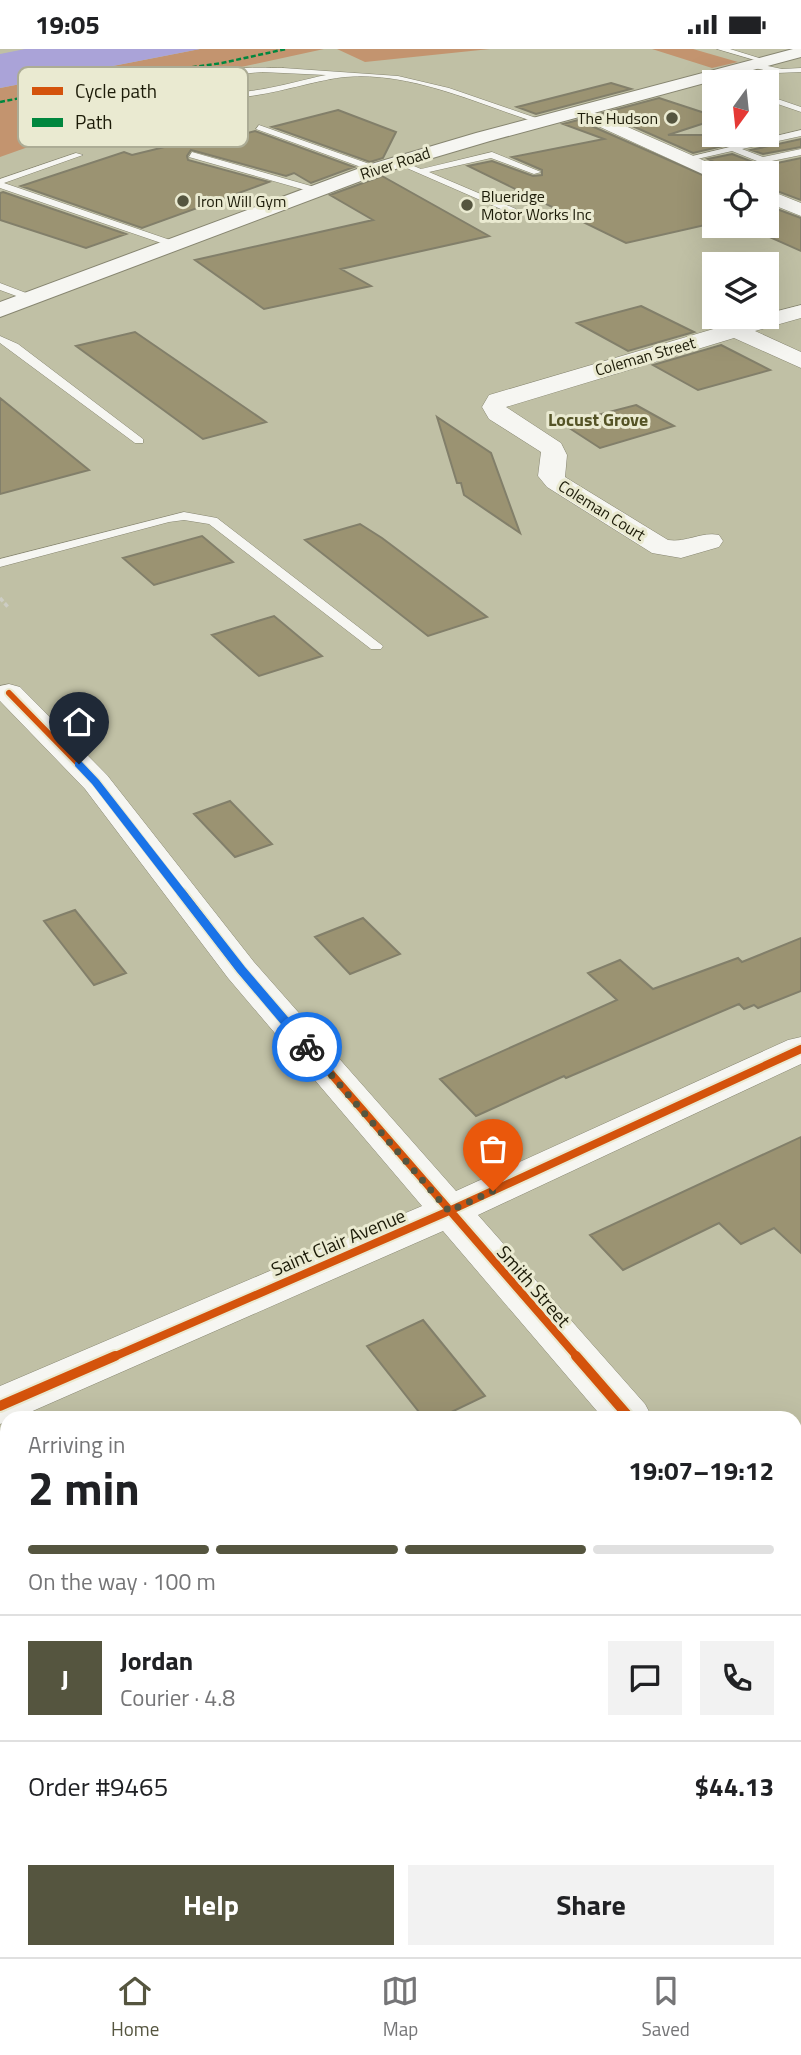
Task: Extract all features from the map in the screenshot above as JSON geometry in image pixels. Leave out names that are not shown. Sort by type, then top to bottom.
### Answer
[{"type":"street","name":"River Road","points":[[742,70],[801,52]]},
{"type":"street","name":"River Road","points":[[0,310],[375,169],[541,121],[702,83]]},
{"type":"street","points":[[580,111],[702,167]]},
{"type":"street","points":[[779,201],[801,210]]},
{"type":"street","name":"Coleman Street","points":[[494,407],[497,400],[511,395],[801,311]]},
{"type":"street","points":[[735,330],[801,361]]},
{"type":"street","name":"Coleman Court","points":[[494,407],[497,414],[552,448],[555,455],[551,476],[661,547],[681,550],[710,541]]},
{"type":"street","name":"Smith Street","points":[[5,694],[96,782],[241,970],[624,1411]]},
{"type":"street","name":"Saint Clair Avenue","points":[[0,1406],[449,1211],[801,1049]]},
{"type":"lane","points":[[722,49],[759,63],[774,72],[801,70]]},
{"type":"lane","points":[[248,72],[283,70],[386,75],[424,82],[541,121]]},
{"type":"lane","points":[[248,93],[347,75]]},
{"type":"lane","points":[[779,102],[801,110]]},
{"type":"lane","points":[[259,127],[375,169]]},
{"type":"lane","points":[[676,155],[733,148],[801,133]]},
{"type":"lane","points":[[733,148],[762,160],[801,152]]},
{"type":"lane","points":[[676,155],[709,152]]},
{"type":"lane","points":[[0,184],[79,155]]},
{"type":"lane","points":[[192,155],[315,190]]},
{"type":"lane","points":[[420,172],[492,155],[537,172]]},
{"type":"lane","points":[[397,162],[513,211]]},
{"type":"lane","points":[[0,184],[173,244]]},
{"type":"lane","points":[[0,286],[30,298]]},
{"type":"lane","points":[[0,339],[14,346],[139,441]]},
{"type":"lane","points":[[0,563],[168,518],[200,517],[213,521],[376,646]]},
{"type":"path","points":[[0,598],[8,607]]},
{"type":"shaded area","points":[[25,49],[200,49],[108,67],[18,67],[18,84],[0,88],[0,54]]},
{"type":"shaded area","points":[[200,49],[324,49],[241,67],[108,67]]},
{"type":"shaded area","points":[[337,49],[490,49],[365,62]]},
{"type":"shaded area","points":[[652,49],[693,49],[738,62],[712,68]]},
{"type":"shaded area","points":[[18,84],[18,147],[28,147],[0,157],[0,88]]},
{"type":"building","points":[[611,83],[631,89],[536,114],[517,107]]},
{"type":"building","points":[[659,98],[702,112],[702,124],[668,135],[702,135],[702,147],[719,147],[693,153],[603,113]]},
{"type":"building","points":[[338,110],[396,132],[383,158],[370,162],[272,127]]},
{"type":"building","points":[[578,120],[702,175],[702,226],[626,243],[468,166],[492,161],[533,176],[542,175],[542,170],[512,157],[604,139],[563,124]]},
{"type":"building","points":[[255,131],[354,167],[311,183],[294,173],[286,176],[191,150],[187,156],[188,160],[269,182],[142,228],[21,186],[124,152],[132,155],[165,147],[248,147],[248,133]]},
{"type":"building","points":[[801,139],[801,147],[763,154],[751,150],[779,147],[779,144]]},
{"type":"building","points":[[732,154],[750,161],[712,161],[708,159]]},
{"type":"building","points":[[801,158],[801,200],[779,192],[779,163]]},
{"type":"building","points":[[382,176],[489,236],[341,269],[371,286],[264,309],[195,260],[373,220],[330,195]]},
{"type":"building","points":[[0,193],[126,234],[86,248],[0,220]]},
{"type":"building","points":[[779,210],[801,218],[801,251],[772,238],[779,238]]},
{"type":"building","points":[[641,306],[694,332],[628,351],[577,323]]},
{"type":"building","points":[[135,332],[266,422],[203,439],[76,346]]},
{"type":"building","points":[[721,345],[770,370],[698,390],[653,365]]},
{"type":"building","points":[[0,398],[89,470],[0,494]]},
{"type":"building","points":[[636,405],[674,426],[600,448],[563,424]]},
{"type":"building","points":[[437,417],[491,453],[520,533],[464,495],[461,483],[457,483]]},
{"type":"building","points":[[360,524],[487,617],[428,636],[305,540]]},
{"type":"building","points":[[202,536],[233,562],[154,585],[123,558]]},
{"type":"building","points":[[274,616],[322,656],[259,676],[212,635]]},
{"type":"building","points":[[230,801],[272,844],[235,857],[194,814]]},
{"type":"building","points":[[75,910],[126,973],[94,985],[44,921]]},
{"type":"building","points":[[363,918],[400,954],[350,974],[315,937]]},
{"type":"building","points":[[801,938],[801,991],[758,1008],[754,1005],[744,1009],[739,1004],[566,1078],[564,1076],[476,1116],[440,1079],[617,1000],[588,973],[620,960],[653,989],[738,958],[742,962]]},
{"type":"building","points":[[801,1137],[801,1253],[774,1228],[741,1244],[719,1223],[623,1270],[590,1235]]},
{"type":"building","points":[[423,1320],[485,1396],[454,1411],[418,1411],[367,1346]]},
{"type":"marked path","points":[[194,67],[286,49]]},
{"type":"marked path","points":[[0,102],[18,98]]},
{"type":"cycle path","points":[[9,693],[96,782],[241,970],[624,1411]]},
{"type":"cycle path","points":[[0,1406],[449,1211],[801,1049]]},
{"type":"way so far","points":[[307,1047],[449,1211],[493,1191]]},
{"type":"place","name":"The Hudson","points":[[672,118]]},
{"type":"place","name":"Iron Will Gym","points":[[183,201]]},
{"type":"place","name":"Blueridge Motor Works Inc","points":[[467,205]]},
{"type":"district","name":"Locust Grove","points":[[598,420]]},
{"type":"route","points":[[79,764],[96,782],[241,970],[307,1047]]}]
